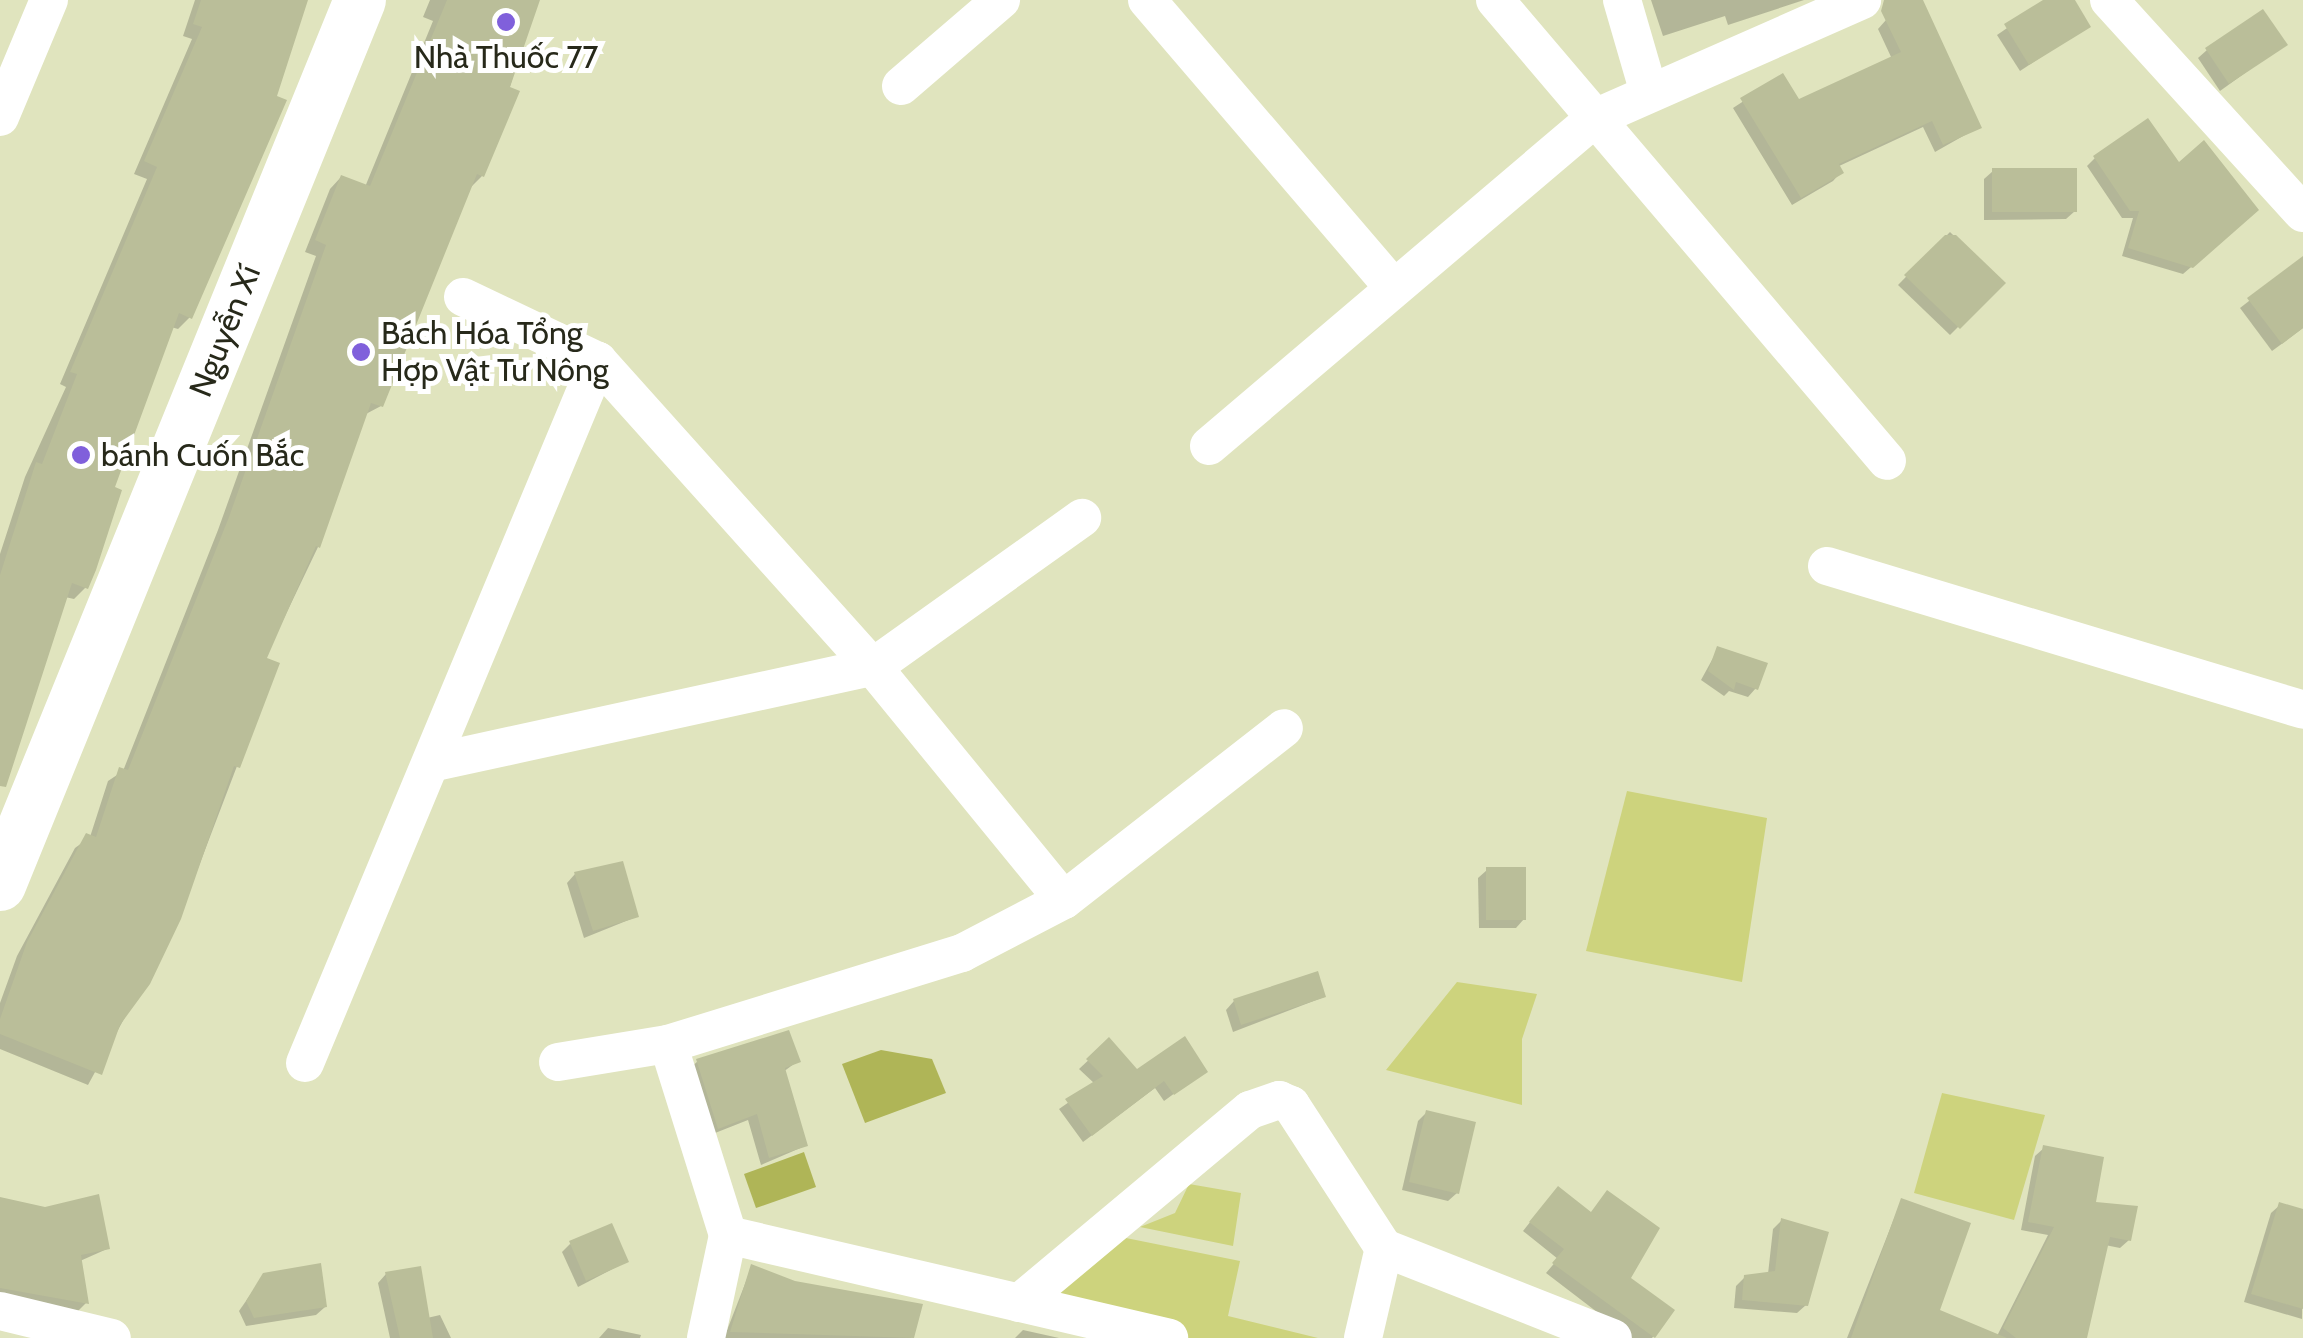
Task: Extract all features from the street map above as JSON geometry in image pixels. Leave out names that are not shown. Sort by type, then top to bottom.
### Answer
[{"type":"street","points":[[0,117],[50,0]]},
{"type":"street","name":"Nguyễn Xí","points":[[0,885],[360,0]]},
{"type":"street","points":[[901,86],[1001,0]]},
{"type":"street","points":[[1148,0],[1392,286]]},
{"type":"street","points":[[1494,0],[1887,461]]},
{"type":"street","points":[[1622,0],[1650,93]]},
{"type":"street","points":[[1209,446],[1392,286],[1594,118],[1862,0]]},
{"type":"street","points":[[2108,0],[2303,212]]},
{"type":"street","points":[[463,296],[598,361],[873,666],[1064,900]]},
{"type":"street","points":[[305,1063],[598,361]]},
{"type":"street","points":[[430,763],[873,666],[1082,518]]},
{"type":"street","points":[[1827,566],[2303,710]]},
{"type":"street","points":[[558,1062],[668,1044],[962,953],[1064,900],[1284,728]]},
{"type":"street","points":[[668,1044],[728,1235],[706,1338]]},
{"type":"street","points":[[1019,1303],[1131,1205],[1267,1101],[1292,1105],[1384,1248],[1613,1338]]},
{"type":"street","points":[[728,1235],[1169,1338]]},
{"type":"street","points":[[1363,1338],[1384,1248]]},
{"type":"street","points":[[0,1312],[112,1338]]},
{"type":"shaded area","points":[[1627,791],[1767,818],[1742,982],[1586,951]]},
{"type":"shaded area","points":[[1457,982],[1537,994],[1522,1039],[1522,1105],[1386,1070]]},
{"type":"shaded area","points":[[881,1050],[932,1059],[946,1093],[865,1123],[842,1064]]},
{"type":"shaded area","points":[[1942,1093],[2045,1115],[2014,1220],[1914,1193]]},
{"type":"shaded area","points":[[804,1152],[816,1187],[756,1208],[744,1174]]},
{"type":"shaded area","points":[[1189,1184],[1241,1193],[1233,1246],[1140,1227],[1175,1213]]},
{"type":"shaded area","points":[[1121,1237],[1240,1261],[1228,1316],[1318,1338],[1105,1338],[1009,1314]]},
{"type":"building","points":[[201,0],[308,0],[277,96],[287,100],[192,319],[179,313],[115,487],[122,490],[96,570],[88,589],[72,583],[6,787],[0,786],[0,575],[36,462],[42,464],[77,374],[70,372],[157,167],[144,161],[202,27],[193,24]]},
{"type":"building","points":[[447,0],[540,0],[510,87],[520,91],[484,177],[477,174],[383,407],[371,403],[320,548],[316,546],[267,658],[280,663],[240,768],[234,766],[181,919],[150,984],[120,1025],[102,1075],[0,1034],[0,1019],[27,942],[86,833],[96,837],[119,767],[128,770],[229,517],[326,245],[315,240],[341,175],[370,186]]},
{"type":"building","points":[[1884,0],[1923,0],[1982,128],[1943,145],[1932,121],[1839,164],[1844,173],[1801,198],[1740,98],[1783,73],[1799,99],[1901,52],[1881,11]]},
{"type":"building","points":[[2043,0],[2075,0],[2091,27],[2029,65],[2004,24]]},
{"type":"building","points":[[2263,9],[2288,45],[2229,84],[2205,48]]},
{"type":"building","points":[[2148,118],[2179,162],[2204,140],[2259,210],[2193,268],[2128,248],[2139,211],[2130,211],[2093,156]]},
{"type":"building","points":[[1992,168],[2077,168],[2077,212],[1992,212]]},
{"type":"building","points":[[1945,235],[1956,235],[2006,283],[1960,329],[1904,275]]},
{"type":"building","points":[[2303,256],[2303,328],[2282,344],[2247,298]]},
{"type":"building","points":[[1717,646],[1768,663],[1758,690],[1736,682],[1734,690],[1708,671]]},
{"type":"building","points":[[623,861],[639,917],[593,931],[574,872]]},
{"type":"building","points":[[1486,867],[1526,867],[1526,920],[1486,920]]},
{"type":"building","points":[[1318,971],[1326,997],[1241,1025],[1233,999]]},
{"type":"building","points":[[789,1030],[801,1062],[785,1068],[808,1146],[769,1158],[757,1114],[718,1129],[696,1059]]},
{"type":"building","points":[[1185,1036],[1208,1072],[1174,1095],[1164,1081],[1092,1136],[1065,1099],[1103,1076],[1086,1059],[1109,1037],[1137,1069]]},
{"type":"building","points":[[1426,1110],[1476,1122],[1459,1194],[1409,1182]]},
{"type":"building","points":[[2043,1145],[2104,1157],[2096,1202],[2138,1206],[2131,1241],[2110,1237],[2087,1338],[2016,1338],[2003,1328],[2054,1227],[2028,1222]]},
{"type":"building","points":[[1558,1186],[1591,1212],[1607,1190],[1660,1228],[1631,1278],[1675,1310],[1655,1338],[1552,1263],[1564,1249],[1529,1222]]},
{"type":"building","points":[[99,1194],[110,1249],[81,1255],[89,1304],[0,1288],[0,1197],[45,1207]]},
{"type":"building","points":[[1901,1198],[1971,1223],[1940,1310],[2007,1338],[1851,1338]]},
{"type":"building","points":[[2279,1202],[2303,1209],[2303,1309],[2251,1294]]},
{"type":"building","points":[[1781,1218],[1829,1232],[1808,1306],[1742,1300],[1744,1275],[1775,1271]]},
{"type":"building","points":[[612,1223],[629,1262],[586,1281],[569,1241]]},
{"type":"building","points":[[321,1263],[327,1307],[254,1318],[246,1301],[263,1273]]},
{"type":"building","points":[[751,1264],[795,1281],[923,1304],[914,1338],[730,1332]]},
{"type":"building","points":[[421,1266],[433,1338],[400,1338],[385,1272]]},
{"type":"place","name":"Nhà Thuốc 77","points":[[506,22]]},
{"type":"place","name":"Bách Hóa Tổng Hợp Vật Tư Nông","points":[[361,352]]},
{"type":"place","name":"bánh Cuốn Bắc","points":[[81,455]]}]
